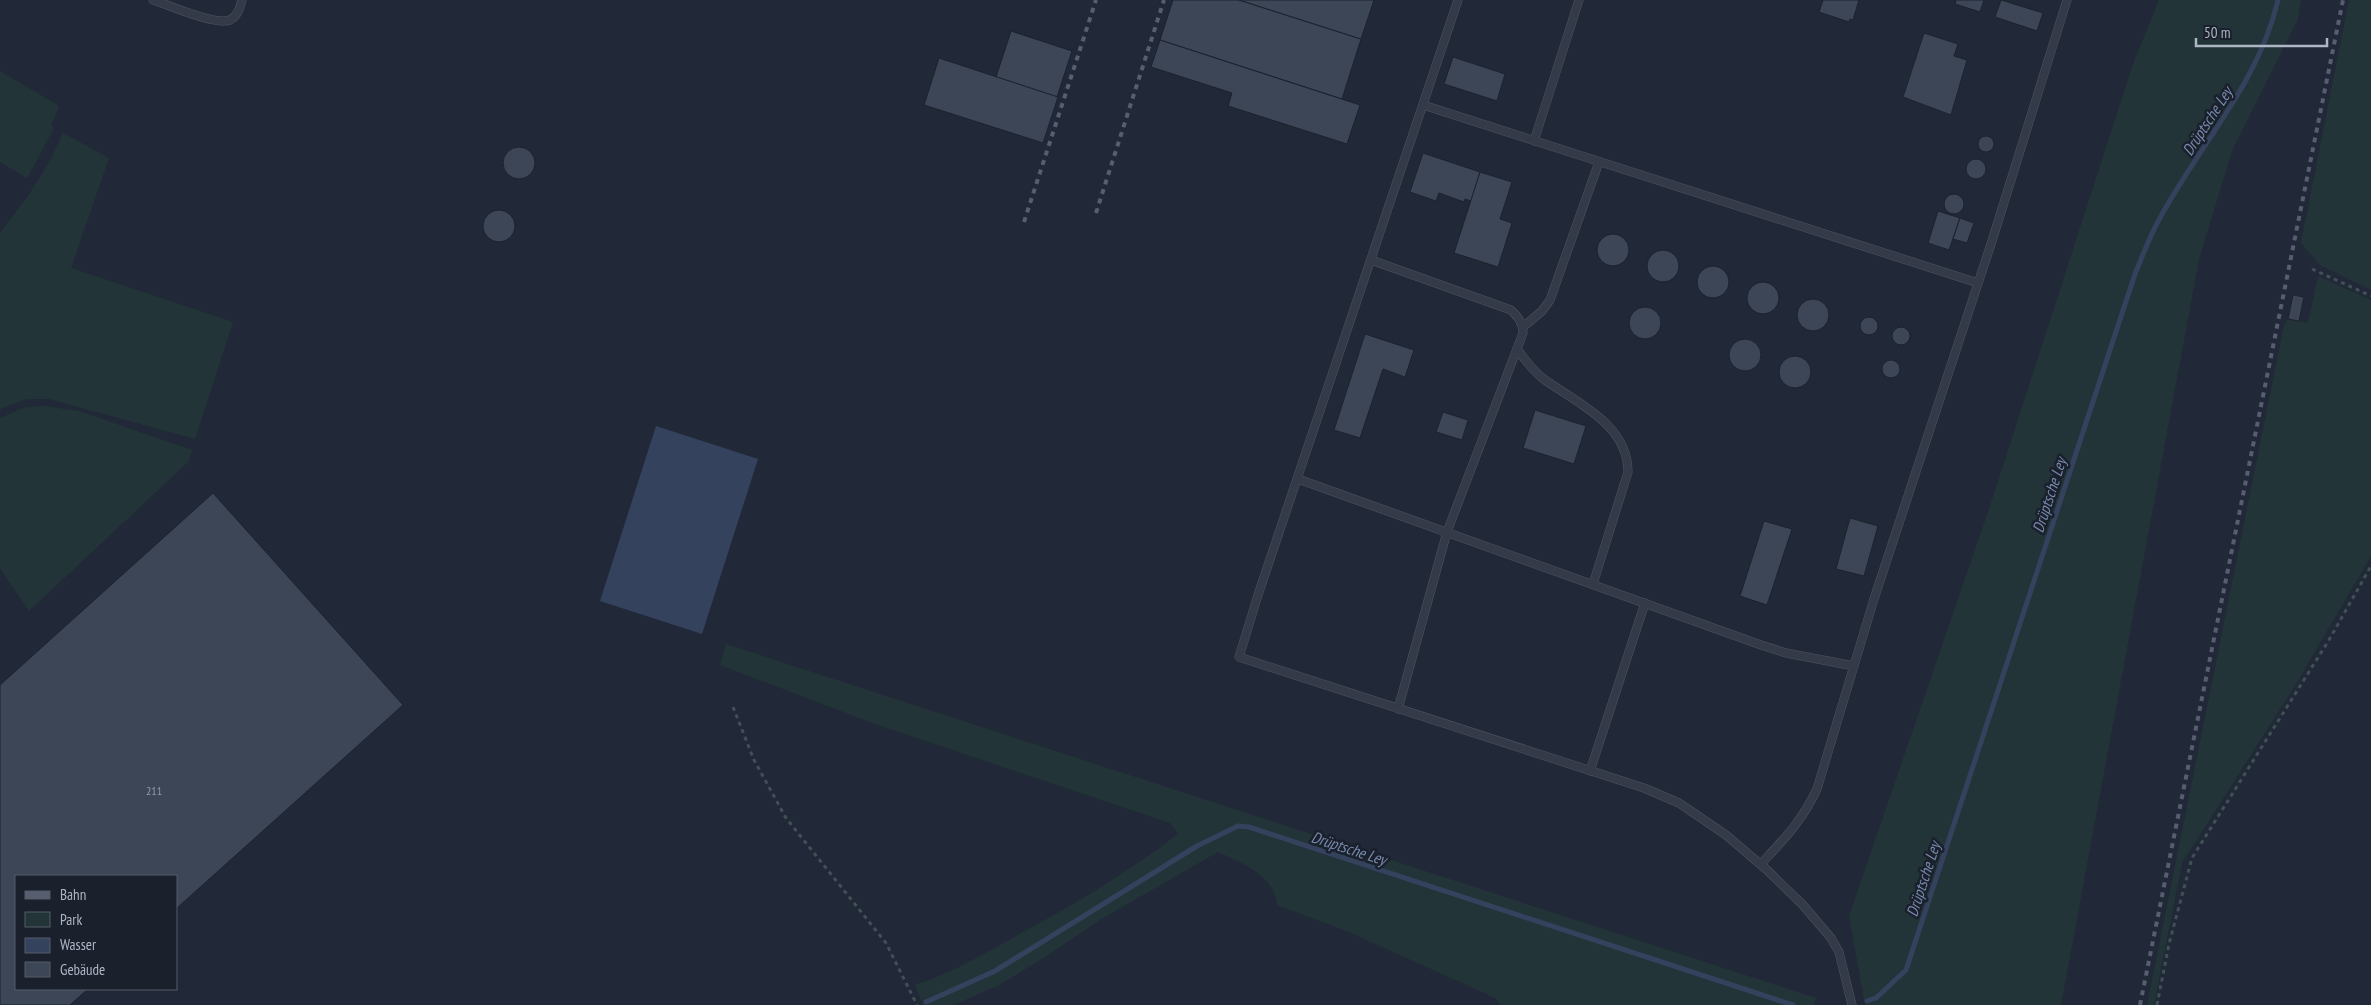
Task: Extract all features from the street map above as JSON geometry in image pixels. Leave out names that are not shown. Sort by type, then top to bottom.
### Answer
[{"type":"lane","points":[[153,0],[218,21],[230,20],[238,14],[242,0]]},
{"type":"lane","points":[[1458,0],[1258,595],[1239,657],[1644,788],[1678,803],[1726,835],[1761,864],[1802,904],[1835,945],[1843,964],[1852,1005]]},
{"type":"lane","points":[[1534,141],[1579,0]]},
{"type":"lane","points":[[1761,864],[1806,813],[1817,789],[1854,666],[2041,87],[2067,0]]},
{"type":"lane","points":[[1423,105],[1978,283]]},
{"type":"lane","points":[[1398,709],[1447,532],[1517,349],[1523,327],[1542,312],[1550,300],[1600,162]]},
{"type":"lane","points":[[1372,260],[1511,310],[1523,327]]},
{"type":"lane","points":[[1517,349],[1544,379],[1572,396],[1612,429],[1621,441],[1628,460],[1628,472],[1594,584]]},
{"type":"lane","points":[[1298,478],[1786,652],[1854,666]]},
{"type":"lane","points":[[1590,771],[1645,603]]},
{"type":"path","points":[[2312,269],[2371,296]]},
{"type":"path","points":[[2158,1005],[2169,944],[2192,858],[2329,640],[2371,566]]},
{"type":"path","points":[[732,707],[754,760],[786,818],[886,943],[917,1005]]},
{"type":"green space","points":[[2159,0],[2301,0],[2298,19],[2232,151],[2199,259],[2061,1005],[1865,1005],[1849,916],[1990,506],[2133,64]]},
{"type":"green space","points":[[2349,0],[2371,0],[2371,290],[2320,265],[2301,243]]},
{"type":"green space","points":[[0,71],[59,106],[51,126],[54,128],[27,178],[0,162]]},
{"type":"green space","points":[[63,133],[109,158],[71,268],[233,322],[195,439],[49,399],[26,399],[0,409],[0,233],[28,196],[49,163]]},
{"type":"green space","points":[[2318,276],[2371,300],[2371,556],[2293,689],[2182,863],[2154,1005],[2147,1005],[2284,325],[2288,319],[2308,323]]},
{"type":"green space","points":[[45,406],[79,411],[192,450],[188,462],[29,611],[0,568],[0,418],[26,407]]},
{"type":"green space","points":[[726,644],[1816,998],[1814,1005],[1501,1005],[1495,998],[1349,932],[1277,905],[1275,895],[1264,878],[1255,871],[1218,852],[1098,921],[1050,954],[1001,984],[954,1005],[923,1005],[915,985],[968,963],[1059,912],[1120,875],[1178,834],[1170,823],[875,724],[720,665]]},
{"type":"water","points":[[656,426],[758,459],[702,634],[600,601]]},
{"type":"building","points":[[1173,0],[1239,0],[1361,39],[1342,99],[1160,40]]},
{"type":"building","points":[[1239,0],[1374,0],[1361,39]]},
{"type":"building","points":[[1823,0],[1859,0],[1853,20],[1850,19],[1849,22],[1819,12]]},
{"type":"building","points":[[1956,0],[1984,0],[1980,12],[1955,4]]},
{"type":"building","points":[[2001,0],[2043,13],[2037,31],[1995,17]]},
{"type":"building","points":[[1011,31],[1072,51],[1057,97],[996,77]]},
{"type":"building","points":[[1924,33],[1958,44],[1954,56],[1967,60],[1951,115],[1903,97]]},
{"type":"building","points":[[1160,40],[1360,105],[1347,144],[1228,106],[1232,93],[1151,67]]},
{"type":"building","points":[[1453,57],[1505,74],[1497,101],[1444,84]]},
{"type":"building","points":[[939,58],[1058,97],[1043,143],[924,105]]},
{"type":"building","points":[[1983,136],[1989,136],[1994,141],[1992,150],[1983,152],[1978,147],[1978,141]]},
{"type":"building","points":[[519,147],[530,152],[535,163],[530,174],[519,179],[508,174],[503,163],[508,152]]},
{"type":"building","points":[[1423,153],[1480,172],[1471,201],[1465,199],[1464,202],[1439,193],[1436,201],[1410,192]]},
{"type":"building","points":[[1976,159],[1983,162],[1986,169],[1983,176],[1976,179],[1969,176],[1966,169],[1969,162]]},
{"type":"building","points":[[1480,172],[1512,182],[1500,219],[1512,223],[1498,267],[1454,253]]},
{"type":"building","points":[[1950,194],[1958,194],[1964,200],[1964,208],[1958,214],[1950,214],[1944,208],[1944,200]]},
{"type":"building","points":[[499,210],[510,215],[515,226],[510,237],[499,242],[488,237],[483,226],[488,215]]},
{"type":"building","points":[[1938,211],[1960,218],[1949,250],[1928,243]]},
{"type":"building","points":[[1960,218],[1974,223],[1967,243],[1953,239]]},
{"type":"building","points":[[1613,234],[1619,235],[1624,239],[1628,244],[1628,256],[1624,261],[1619,265],[1613,266],[1607,265],[1602,261],[1598,256],[1597,250],[1598,244],[1602,239],[1607,235]]},
{"type":"building","points":[[1663,250],[1669,251],[1674,255],[1678,260],[1678,272],[1674,277],[1669,281],[1663,282],[1657,281],[1652,277],[1648,272],[1647,266],[1648,260],[1652,255],[1657,251]]},
{"type":"building","points":[[1713,266],[1724,271],[1729,282],[1724,293],[1713,298],[1702,293],[1697,282],[1702,271]]},
{"type":"building","points":[[1763,282],[1769,283],[1774,287],[1778,292],[1778,304],[1774,309],[1769,313],[1763,314],[1757,313],[1752,309],[1748,304],[1747,298],[1748,292],[1752,287],[1757,283]]},
{"type":"building","points":[[2293,295],[2304,297],[2299,321],[2288,319]]},
{"type":"building","points":[[1813,299],[1824,304],[1829,315],[1824,326],[1813,331],[1802,326],[1797,315],[1802,304]]},
{"type":"building","points":[[1645,307],[1656,312],[1661,323],[1656,334],[1645,339],[1634,334],[1629,323],[1634,312]]},
{"type":"building","points":[[1869,317],[1877,322],[1878,326],[1873,334],[1869,335],[1861,330],[1860,326],[1865,318]]},
{"type":"building","points":[[1901,327],[1907,330],[1910,336],[1907,342],[1901,345],[1895,342],[1892,336],[1895,330]]},
{"type":"building","points":[[1365,334],[1414,350],[1405,377],[1383,369],[1360,438],[1334,430]]},
{"type":"building","points":[[1745,339],[1756,344],[1761,355],[1756,366],[1745,371],[1734,366],[1729,355],[1734,344]]},
{"type":"building","points":[[1795,356],[1806,361],[1811,372],[1806,383],[1795,388],[1784,383],[1779,372],[1784,361]]},
{"type":"building","points":[[1891,360],[1897,363],[1900,369],[1897,375],[1891,378],[1885,375],[1882,369],[1885,363]]},
{"type":"building","points":[[1535,410],[1586,426],[1574,464],[1523,448]]},
{"type":"building","points":[[1443,412],[1468,420],[1462,440],[1436,432]]},
{"type":"building","points":[[213,493],[403,705],[178,907],[178,875],[15,875],[15,990],[87,990],[70,1005],[0,1005],[0,685]]},
{"type":"building","points":[[1850,518],[1878,526],[1864,576],[1836,569]]},
{"type":"building","points":[[1764,521],[1792,529],[1767,605],[1740,596]]},
{"type":"waterway","name":"Drüptsche Ley","points":[[1867,1001],[1876,998],[1906,970],[2135,274],[2144,252],[2156,225],[2175,191],[2243,86],[2269,30],[2278,0]]},
{"type":"waterway","name":"Drüptsche Ley","points":[[926,1002],[995,971],[1197,846],[1238,826],[1249,827],[1793,1005]]},
{"type":"railway","points":[[1024,222],[1096,0]]},
{"type":"railway","points":[[1096,213],[1164,0]]},
{"type":"railway","points":[[2140,1005],[2343,0]]}]
